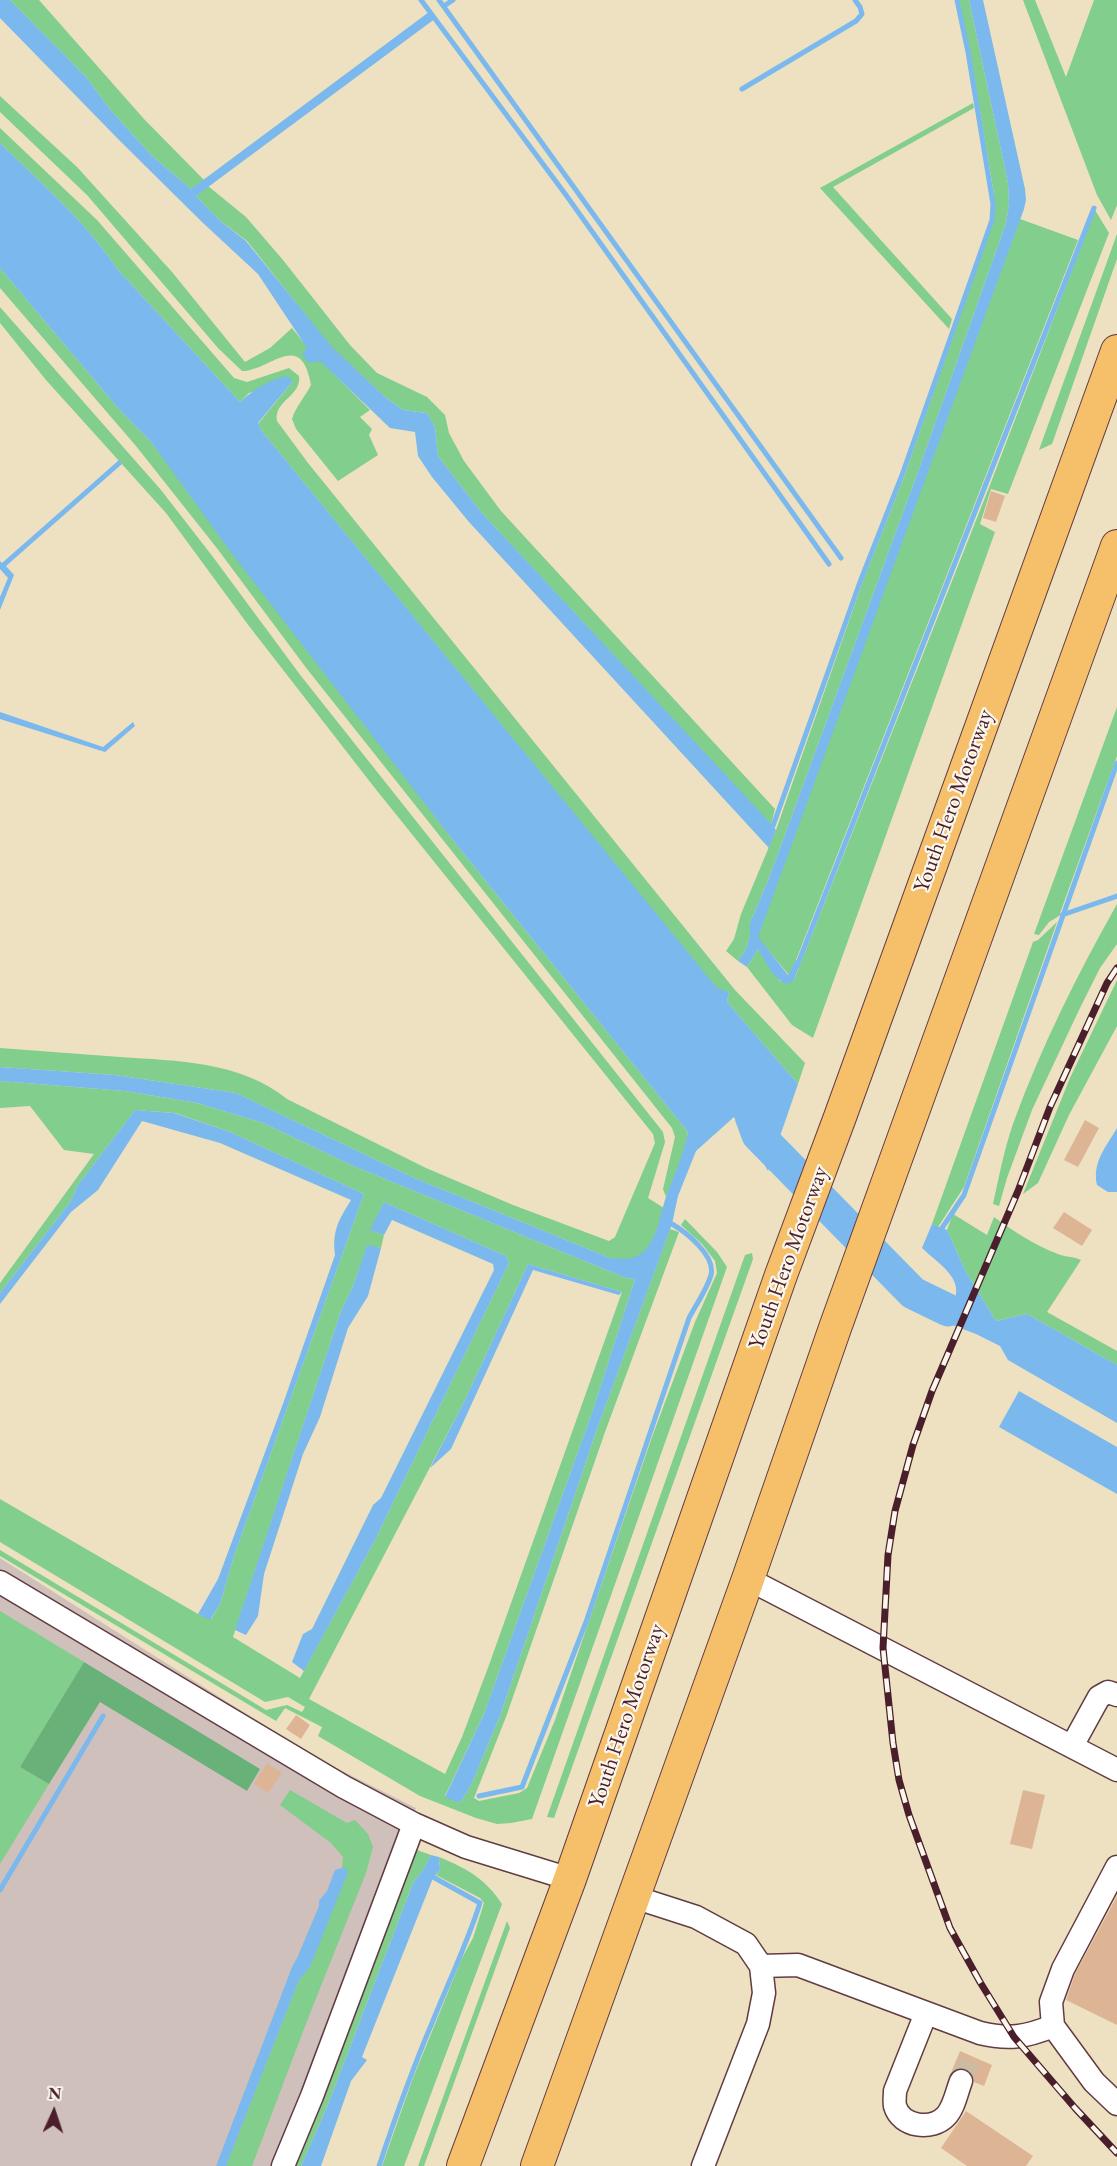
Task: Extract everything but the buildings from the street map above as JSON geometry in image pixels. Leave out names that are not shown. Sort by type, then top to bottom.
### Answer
[{"type":"highway","name":"Youth Hero Motorway","points":[[463,2166],[570,1879],[782,1275],[1117,351]]},
{"type":"highway","points":[[537,2166],[835,1328],[1117,546]]},
{"type":"street","points":[[747,1579],[1117,1770]]},
{"type":"street","points":[[0,1582],[344,1787],[414,1824],[466,1847],[570,1879]]},
{"type":"street","points":[[1072,1746],[1100,1697],[1108,1692],[1117,1695]]},
{"type":"street","points":[[283,2166],[312,2096],[414,1824]]},
{"type":"street","points":[[1117,1867],[1063,1970],[1051,2002],[1053,2026],[1094,2082],[1117,2104]]},
{"type":"street","points":[[634,1897],[696,1917],[746,1944],[761,1966],[764,1993],[758,2024],[703,2166]]},
{"type":"street","points":[[761,1966],[798,1965],[926,2013],[976,2043],[1037,2032],[1053,2026]]},
{"type":"street","points":[[926,2013],[895,2091],[895,2105],[902,2118],[917,2125],[933,2125],[947,2115],[961,2081]]},
{"type":"shaded area","points":[[0,1558],[316,1758],[416,1808],[272,2166],[0,2166]]},
{"type":"green space","points":[[10,0],[39,0],[144,119],[204,180],[191,189],[151,155],[108,107],[87,78]]},
{"type":"green space","points":[[959,0],[969,0],[1008,183],[1009,204],[1006,223],[915,480],[769,878],[750,923],[750,935],[746,949],[738,961],[726,951],[734,939],[741,914],[776,830],[863,581],[904,477],[994,219],[994,194]]},
{"type":"green space","points":[[1023,0],[1035,0],[1066,77],[1094,0],[1117,0],[1117,205],[1111,220],[1097,195]]},
{"type":"green space","points":[[0,96],[77,167],[172,272],[245,362],[270,348],[292,328],[308,348],[370,410],[360,417],[372,429],[369,435],[378,455],[338,481],[296,429],[292,419],[311,385],[306,368],[300,359],[292,356],[283,357],[242,371],[218,348],[87,195],[0,112]]},
{"type":"green space","points":[[973,103],[974,108],[833,187],[952,319],[949,329],[820,188]]},
{"type":"green space","points":[[0,128],[97,220],[234,378],[247,382],[289,368],[299,376],[296,389],[279,408],[277,421],[308,463],[735,990],[805,1063],[798,1084],[727,1002],[729,992],[717,989],[261,430],[258,424],[293,381],[249,393],[240,402],[118,270],[77,219],[0,143]]},
{"type":"green space","points":[[208,186],[246,217],[350,345],[377,373],[427,397],[445,415],[449,433],[464,461],[501,511],[775,809],[771,825],[481,512],[438,456],[435,427],[427,413],[403,410],[385,397],[331,347],[247,241],[219,220],[196,196]]},
{"type":"green space","points":[[1095,210],[1109,233],[1008,494],[991,489],[980,524],[995,532],[813,1038],[792,1025],[747,967],[758,949],[780,981],[794,980],[990,485]]},
{"type":"green space","points":[[1020,219],[1078,240],[789,975],[757,937]]},
{"type":"green space","points":[[1117,234],[1117,259],[1052,444],[1039,450]]},
{"type":"green space","points":[[0,268],[118,408],[152,443],[456,844],[688,1132],[684,1153],[666,1197],[663,1189],[675,1137],[672,1128],[307,669],[216,547],[136,446],[0,288]]},
{"type":"green space","points":[[0,307],[161,490],[301,676],[663,1132],[665,1142],[648,1198],[664,1208],[653,1239],[638,1257],[630,1260],[610,1258],[412,1177],[236,1093],[115,1075],[0,1067],[0,1048],[185,1062],[229,1070],[269,1086],[287,1099],[426,1168],[513,1205],[609,1241],[615,1237],[655,1143],[653,1134],[374,787],[249,626],[166,513],[46,380],[0,323]]},
{"type":"green space","points":[[1117,707],[1117,756],[1059,916],[1049,922],[1039,935],[1034,934]]},
{"type":"green space","points":[[1117,904],[1117,944],[1100,968],[1032,1110],[999,1206],[993,1204],[1010,1134],[1035,1067],[1088,957]]},
{"type":"green space","points":[[1057,922],[964,1187],[938,1227],[932,1224],[1033,942]]},
{"type":"green space","points":[[1117,980],[1117,1026],[1069,1115],[1038,1183],[1023,1194],[1070,1078]]},
{"type":"green space","points":[[0,1081],[125,1091],[197,1103],[263,1123],[351,1165],[626,1278],[635,1279],[594,1407],[484,1714],[445,1796],[460,1803],[471,1785],[500,1716],[597,1429],[670,1229],[679,1232],[605,1432],[506,1717],[474,1798],[479,1801],[519,1793],[527,1788],[555,1720],[652,1437],[695,1322],[717,1273],[715,1261],[702,1244],[681,1225],[685,1219],[717,1252],[727,1267],[532,1819],[497,1824],[420,1796],[318,1736],[322,1727],[285,1708],[276,1721],[0,1556],[0,1550],[266,1710],[287,1705],[302,1712],[305,1707],[288,1697],[265,1702],[0,1542],[0,1499],[198,1614],[211,1619],[220,1604],[234,1556],[364,1194],[230,1132],[175,1113],[135,1110],[78,1185],[71,1201],[0,1293],[0,1283],[94,1154],[64,1150],[30,1106],[0,1108]],"holes":[[[384,1202],[506,1256],[509,1263],[374,1542],[300,1678],[233,1637],[341,1311],[353,1286],[367,1246],[381,1248],[384,1235],[371,1230]],[[528,1264],[622,1292],[489,1665],[462,1737],[445,1774],[309,1699],[464,1402]]]},
{"type":"green space","points":[[953,1214],[987,1235],[994,1217],[1041,1247],[1081,1260],[1047,1312],[1117,1351],[1117,1365],[1027,1314],[996,1321],[966,1272],[947,1230]]},
{"type":"green space","points":[[752,1253],[753,1259],[554,1818],[547,1817],[745,1255]]},
{"type":"green space","points":[[0,1611],[84,1662],[20,1767],[49,1784],[0,1864]]},
{"type":"green space","points":[[84,1662],[260,1769],[247,1791],[100,1702],[49,1784],[20,1767]]},
{"type":"green space","points":[[290,1790],[347,1823],[355,1820],[368,1834],[373,1847],[366,1873],[252,2166],[226,2166],[299,1980],[310,1967],[345,1868],[342,1868],[343,1857],[331,1843],[280,1805]]},
{"type":"green space","points":[[417,1850],[431,1855],[413,1883],[327,2107],[301,2166],[289,2166],[411,1852]]},
{"type":"green space","points":[[439,1857],[475,1875],[502,1904],[404,2166],[382,2166],[413,2078],[462,1958],[473,1938],[484,1903],[480,1898],[436,1875],[440,1870]]},
{"type":"green space","points":[[507,1921],[510,1928],[424,2166],[418,2166]]},
{"type":"water","points":[[0,0],[10,0],[87,78],[108,107],[151,155],[191,189],[429,12],[435,19],[196,196],[219,220],[246,241],[332,347],[385,397],[403,410],[427,413],[435,427],[438,456],[481,512],[773,826],[776,830],[769,848],[469,522],[418,456],[415,432],[390,428],[320,361],[309,363],[302,354],[307,348],[258,274],[120,141],[0,18]]},
{"type":"water","points":[[969,0],[983,0],[1026,200],[758,937],[788,975],[796,960],[801,961],[794,980],[787,984],[774,974],[758,949],[747,967],[738,961],[746,949],[750,935],[750,923],[769,878],[915,480],[1006,223],[1009,204],[1008,183]]},
{"type":"water","points":[[0,143],[77,219],[118,270],[240,402],[274,380],[287,376],[293,381],[258,423],[261,430],[717,988],[729,992],[727,1002],[798,1084],[768,1171],[752,1142],[734,1117],[696,1151],[678,1196],[672,1224],[597,1429],[500,1716],[471,1785],[460,1803],[445,1797],[484,1714],[594,1407],[635,1279],[626,1278],[351,1165],[263,1123],[197,1103],[125,1091],[0,1081],[0,1067],[115,1075],[236,1093],[412,1177],[610,1258],[633,1258],[641,1254],[650,1244],[682,1156],[688,1132],[456,844],[233,555],[152,443],[118,408],[0,268]]},
{"type":"water","points":[[119,460],[122,464],[6,566],[14,575],[0,610],[0,597],[8,578],[0,569],[0,561],[2,563]]},
{"type":"water","points":[[0,712],[103,747],[133,722],[135,726],[105,752],[0,719]]},
{"type":"water","points":[[135,1110],[174,1113],[230,1132],[364,1194],[234,1556],[220,1604],[210,1620],[198,1614],[218,1579],[284,1401],[335,1255],[337,1226],[351,1200],[220,1143],[142,1121],[98,1190],[71,1212],[0,1304],[0,1293],[71,1201],[78,1185]]},
{"type":"water","points":[[1117,1128],[1117,1192],[1108,1192],[1097,1185],[1096,1169],[1101,1155]]},
{"type":"water","points":[[384,1202],[506,1256],[509,1263],[374,1542],[304,1671],[292,1662],[303,1634],[312,1629],[373,1505],[381,1498],[494,1270],[493,1264],[392,1220],[384,1235],[370,1230]]},
{"type":"water","points":[[932,1224],[947,1230],[966,1272],[996,1321],[1027,1314],[1117,1365],[1117,1423],[1008,1360],[1000,1346],[939,1320],[905,1298],[913,1275],[950,1308],[955,1298],[956,1290],[950,1275],[922,1248]]},
{"type":"water","points":[[367,1245],[381,1248],[368,1296],[348,1328],[320,1417],[303,1454],[264,1574],[258,1616],[246,1635],[235,1630],[341,1311],[353,1286]]},
{"type":"water","points":[[528,1264],[622,1292],[619,1295],[533,1270],[451,1449],[430,1468],[464,1402]]},
{"type":"water","points":[[1019,1391],[1117,1447],[1117,1494],[999,1427]]},
{"type":"water","points":[[431,1855],[439,1857],[440,1870],[433,1878],[362,2057],[367,2060],[351,2081],[321,2166],[301,2166],[327,2107],[413,1883]]},
{"type":"water","points":[[342,1868],[348,1872],[310,1967],[299,1980],[226,2166],[216,2166],[292,1967],[319,1906],[319,1901],[327,1891],[335,1870]]},
{"type":"waterway","points":[[421,0],[566,195],[829,564]]},
{"type":"waterway","points":[[439,0],[841,558]]},
{"type":"waterway","points":[[444,6],[453,0]]},
{"type":"waterway","points":[[742,89],[856,21],[862,14],[855,0]]},
{"type":"waterway","points":[[773,826],[860,582],[902,475],[992,220],[993,204],[957,0]]},
{"type":"waterway","points":[[797,966],[1094,208]]},
{"type":"waterway","points":[[942,1228],[964,1195],[1117,763]]},
{"type":"waterway","points":[[1062,915],[1117,896]]},
{"type":"waterway","points":[[751,1116],[758,1135],[913,1293],[948,1310]]},
{"type":"waterway","points":[[479,1796],[522,1787],[586,1622],[689,1318],[711,1275],[709,1260],[699,1245],[672,1224]]},
{"type":"waterway","points":[[0,1890],[103,1716]]},
{"type":"waterway","points":[[379,2166],[411,2076],[480,1903],[433,1877]]},
{"type":"tunnel","points":[[961,2081],[973,2053]]},
{"type":"railway","points":[[1117,968],[1107,983],[1050,1107],[1018,1191],[932,1391],[913,1445],[895,1511],[888,1555],[883,1648],[899,1780],[909,1815],[950,1928],[1014,2037],[1117,2153]]}]
